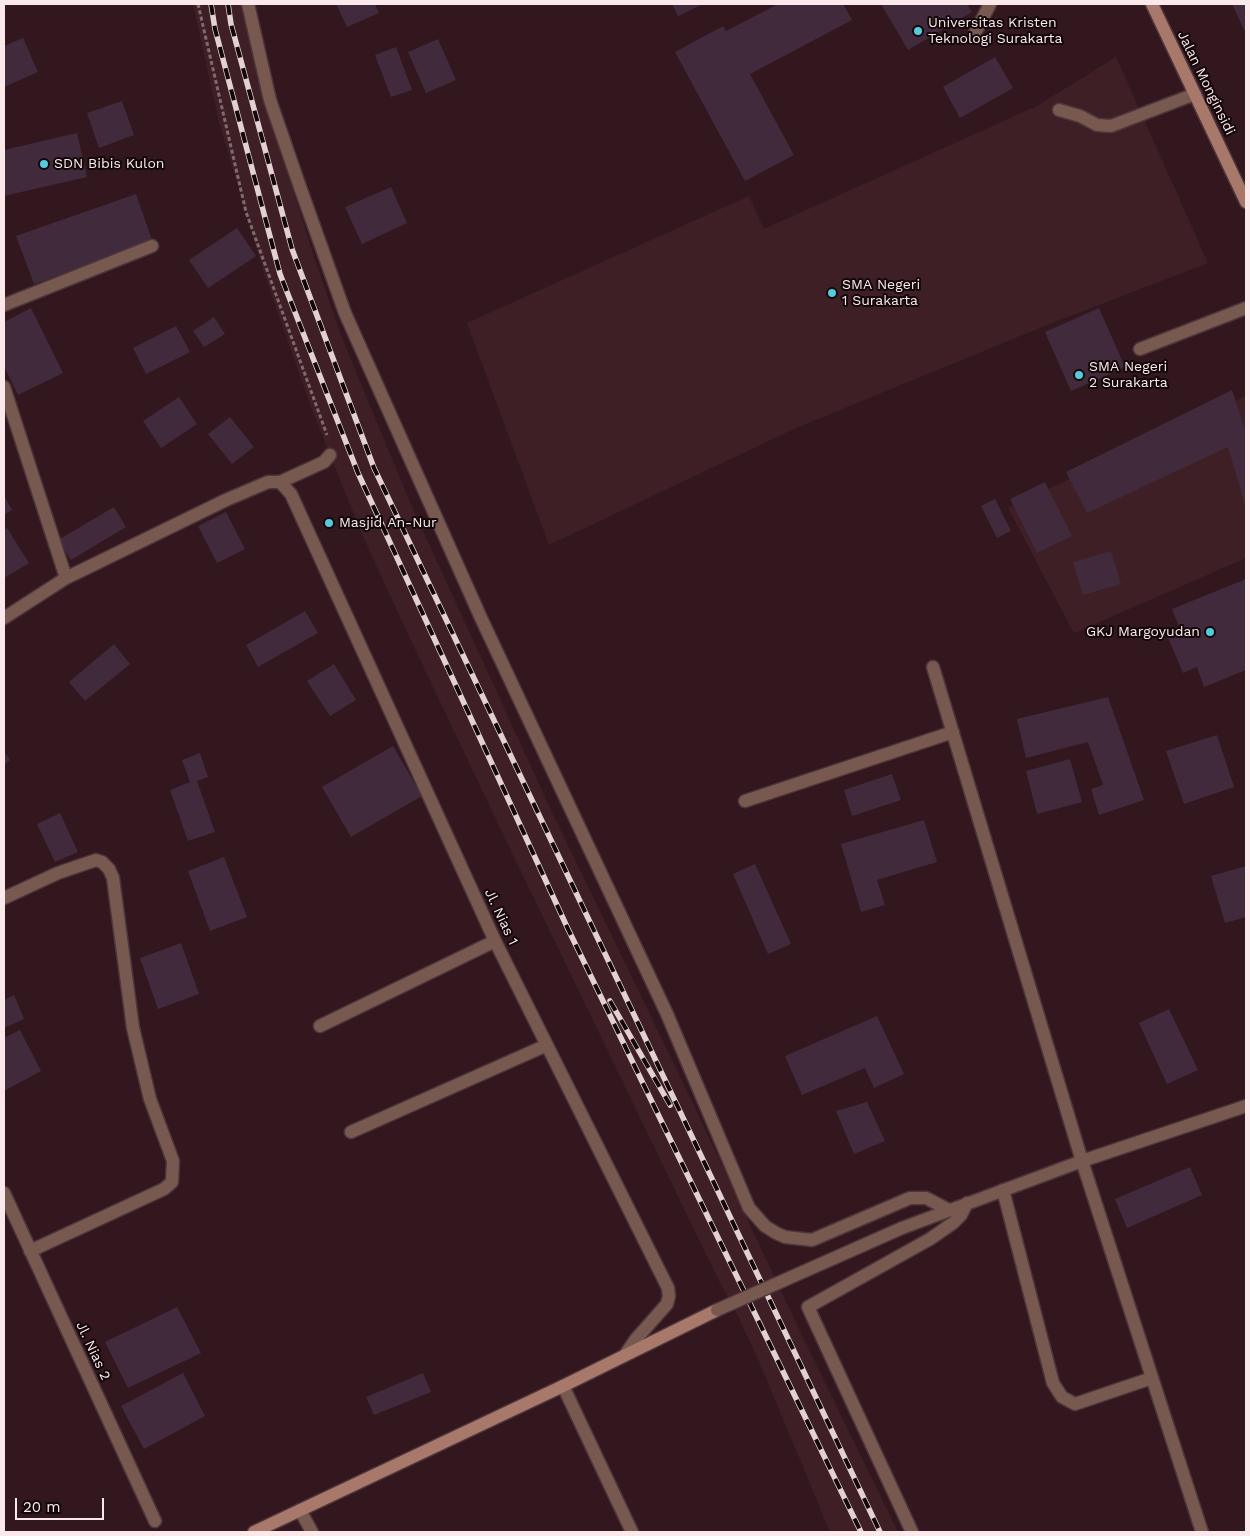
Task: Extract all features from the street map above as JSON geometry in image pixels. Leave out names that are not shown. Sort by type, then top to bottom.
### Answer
[{"type":"main road","name":"Jalan Monginsidi","points":[[1152,4],[1246,202]]},
{"type":"main road","points":[[254,1532],[563,1386],[717,1310]]},
{"type":"street","points":[[248,4],[270,100],[345,313],[481,618],[667,1014],[749,1208],[765,1226],[776,1233],[792,1238],[812,1240],[910,1198],[926,1198],[949,1210]]},
{"type":"street","points":[[976,32],[990,4]]},
{"type":"street","points":[[1059,110],[1080,116],[1097,125],[1111,126],[1195,94]]},
{"type":"street","points":[[4,305],[152,246]]},
{"type":"street","points":[[1140,348],[1246,308]]},
{"type":"street","points":[[4,387],[66,578]]},
{"type":"street","points":[[4,618],[66,578],[226,500],[268,482],[280,482],[324,462],[330,455]]},
{"type":"street","name":"Jl. Nias 1","points":[[280,482],[290,494],[495,941],[668,1288],[667,1304],[636,1339],[625,1355]]},
{"type":"street","points":[[933,668],[1082,1161],[1202,1532]]},
{"type":"street","points":[[745,801],[953,732]]},
{"type":"street","points":[[4,898],[58,873],[96,860],[102,862],[109,869],[113,878],[133,1028],[150,1098],[173,1162],[172,1182],[164,1189],[30,1251]]},
{"type":"street","points":[[320,1026],[495,941]]},
{"type":"street","points":[[351,1132],[547,1046]]},
{"type":"street","points":[[717,1310],[902,1228],[1082,1161],[1246,1106]]},
{"type":"street","points":[[1003,1190],[1053,1383],[1062,1398],[1075,1404],[1152,1378]]},
{"type":"street","name":"Jl. Nias 2","points":[[4,1193],[155,1521]]},
{"type":"street","points":[[912,1532],[808,1306],[930,1239],[953,1223],[961,1215],[967,1203]]},
{"type":"street","points":[[563,1386],[632,1532]]},
{"type":"street","points":[[300,1510],[312,1532]]},
{"type":"path","points":[[198,4],[246,212],[327,432],[330,455]]},
{"type":"shaded area","points":[[193,4],[244,4],[271,120],[315,260],[342,338],[412,507],[550,808],[898,1532],[830,1532],[739,1318],[718,1279],[406,630],[362,534],[311,407],[265,276],[219,122]]},
{"type":"shaded area","name":"SMA Negeri 1 Surakarta","points":[[1116,57],[1208,263],[1047,325],[796,428],[549,545],[467,323],[749,196],[764,229],[1037,106]]},
{"type":"shaded area","points":[[1246,396],[1246,558],[1074,633],[1008,508]]},
{"type":"building","points":[[336,4],[375,4],[379,13],[347,27]]},
{"type":"building","points":[[672,4],[703,4],[678,16]]},
{"type":"building","points":[[778,4],[843,4],[852,20],[750,74],[794,155],[745,181],[675,52],[723,26],[726,31]]},
{"type":"building","name":"Universitas Kristen Teknologi Surakarta","points":[[881,4],[967,4],[972,12],[908,50]]},
{"type":"building","points":[[1232,4],[1246,4],[1246,34]]},
{"type":"building","points":[[23,38],[38,72],[4,87],[4,46]]},
{"type":"building","points":[[438,39],[456,80],[426,93],[408,52]]},
{"type":"building","points":[[396,47],[412,90],[391,97],[375,55]]},
{"type":"building","points":[[995,57],[1013,88],[960,118],[943,87]]},
{"type":"building","points":[[122,101],[134,135],[99,148],[87,113]]},
{"type":"building","name":"SDN Bibis Kulon","points":[[77,133],[87,177],[4,196],[4,150]]},
{"type":"building","points":[[391,187],[407,223],[362,244],[345,207]]},
{"type":"building","points":[[136,194],[153,243],[34,284],[16,236]]},
{"type":"building","points":[[237,228],[256,256],[208,288],[189,260]]},
{"type":"building","points":[[31,308],[63,373],[18,395],[4,366],[4,322]]},
{"type":"building","points":[[1099,308],[1125,367],[1071,391],[1045,332]]},
{"type":"building","points":[[214,317],[225,334],[204,347],[193,331]]},
{"type":"building","points":[[176,326],[190,352],[146,374],[133,348]]},
{"type":"building","points":[[1232,390],[1246,433],[1246,508],[1228,447],[1087,513],[1066,472]]},
{"type":"building","points":[[179,397],[197,424],[161,448],[143,421]]},
{"type":"building","points":[[230,417],[254,447],[232,464],[208,434]]},
{"type":"building","points":[[1045,482],[1072,536],[1037,553],[1010,499]]},
{"type":"building","points":[[4,495],[12,510],[4,515]]},
{"type":"building","points":[[995,499],[1011,531],[997,538],[981,506]]},
{"type":"building","points":[[114,507],[126,527],[71,560],[58,540]]},
{"type":"building","points":[[226,512],[245,549],[217,563],[198,526]]},
{"type":"building","points":[[7,528],[29,563],[4,578],[4,530]]},
{"type":"building","points":[[1111,551],[1121,584],[1083,595],[1073,562]]},
{"type":"building","name":"GKJ Margoyudan","points":[[1246,579],[1246,670],[1204,687],[1197,667],[1183,673],[1167,635],[1180,629],[1172,609]]},
{"type":"building","points":[[305,611],[318,633],[258,667],[246,645]]},
{"type":"building","points":[[114,644],[130,664],[85,701],[69,682]]},
{"type":"building","points":[[334,664],[356,700],[330,716],[307,681]]},
{"type":"building","points":[[1108,697],[1144,800],[1099,815],[1091,789],[1103,785],[1088,742],[1026,758],[1017,719]]},
{"type":"building","points":[[1217,735],[1234,787],[1184,804],[1166,751]]},
{"type":"building","points":[[393,746],[422,796],[351,837],[322,787]]},
{"type":"building","points":[[4,751],[10,760],[4,765]]},
{"type":"building","points":[[200,753],[208,777],[197,781],[215,832],[188,841],[170,790],[190,782],[182,760]]},
{"type":"building","points":[[1070,759],[1082,802],[1037,814],[1026,771]]},
{"type":"building","points":[[892,774],[901,800],[852,816],[844,790]]},
{"type":"building","points":[[60,813],[78,852],[55,862],[37,824]]},
{"type":"building","points":[[924,820],[937,862],[877,880],[885,905],[861,912],[841,844]]},
{"type":"building","points":[[224,857],[247,917],[210,931],[188,871]]},
{"type":"building","points":[[755,864],[791,944],[768,954],[733,874]]},
{"type":"building","points":[[1246,866],[1246,917],[1225,923],[1211,876]]},
{"type":"building","points":[[181,943],[199,994],[158,1009],[140,958]]},
{"type":"building","points":[[14,995],[24,1019],[4,1028],[4,1000]]},
{"type":"building","points":[[1169,1009],[1198,1070],[1167,1084],[1139,1023]]},
{"type":"building","points":[[877,1016],[904,1074],[874,1088],[865,1068],[802,1095],[785,1056]]},
{"type":"building","points":[[20,1030],[41,1071],[4,1091],[4,1038]]},
{"type":"building","points":[[867,1102],[885,1141],[854,1154],[836,1111]]},
{"type":"building","points":[[1190,1167],[1202,1195],[1127,1228],[1115,1199]]},
{"type":"building","points":[[177,1307],[201,1353],[128,1388],[105,1342]]},
{"type":"building","points":[[183,1373],[205,1416],[144,1449],[121,1406]]},
{"type":"building","points":[[423,1373],[431,1392],[374,1415],[366,1397]]},
{"type":"railway","points":[[211,4],[215,29],[280,274],[358,473],[568,929],[861,1532]]},
{"type":"railway","points":[[228,4],[231,24],[292,249],[374,468],[880,1532]]},
{"type":"railway","points":[[610,1001],[670,1105]]},
{"type":"place","name":"Universitas Kristen Teknologi Surakarta","points":[[918,31]]},
{"type":"place","name":"SDN Bibis Kulon","points":[[44,164]]},
{"type":"place","name":"SMA Negeri 1 Surakarta","points":[[832,293]]},
{"type":"place","name":"SMA Negeri 2 Surakarta","points":[[1079,375]]},
{"type":"place","name":"Masjid An-Nur","points":[[329,523]]},
{"type":"place","name":"GKJ Margoyudan","points":[[1210,632]]}]
